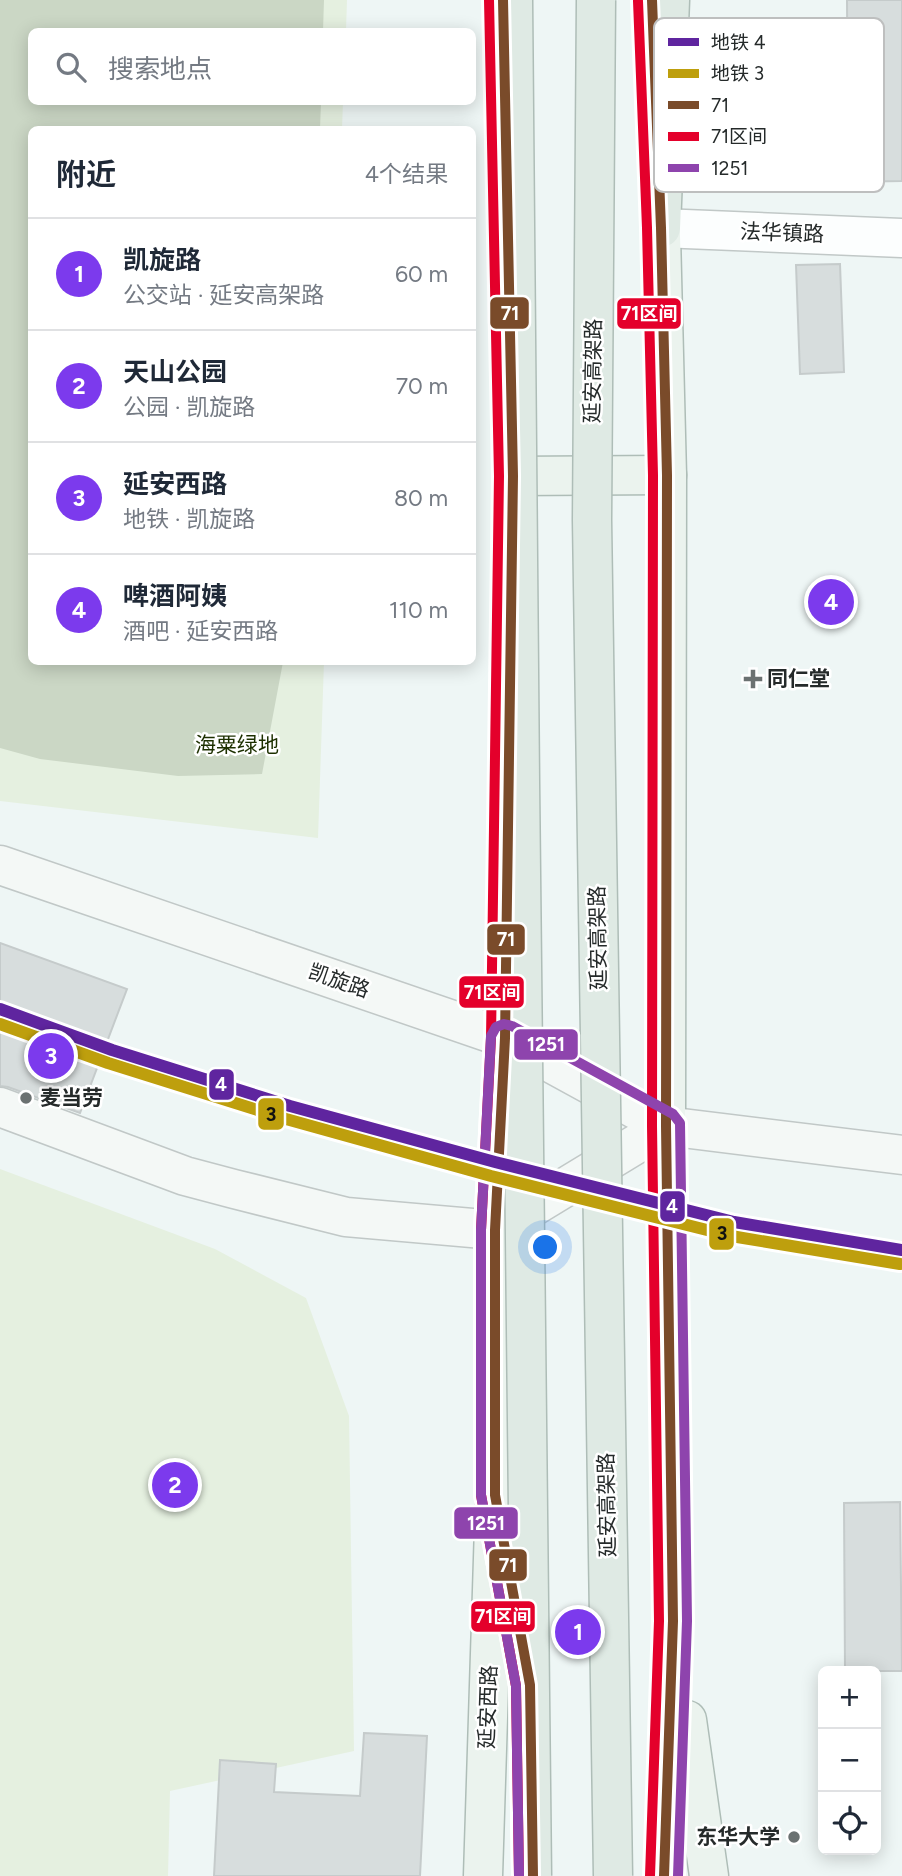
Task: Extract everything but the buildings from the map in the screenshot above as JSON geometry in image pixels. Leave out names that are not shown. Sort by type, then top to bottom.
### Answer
[{"type":"highway","points":[[513,0],[532,1876]]},
{"type":"highway","name":"延安高架路","points":[[596,0],[592,520],[613,1876]]},
{"type":"highway","points":[[669,18],[670,0]]},
{"type":"highway","points":[[661,228],[662,192]]},
{"type":"main road","name":"延安西路","points":[[483,1876],[495,1495],[495,1230],[505,1038],[513,476],[503,0]]},
{"type":"main road","points":[[652,0],[654,51]]},
{"type":"main road","points":[[678,18],[680,0]]},
{"type":"main road","points":[[660,192],[667,475],[666,1126],[673,1621],[664,1876]]},
{"type":"main road","points":[[661,228],[664,192]]},
{"type":"main road","points":[[513,476],[667,475]]},
{"type":"main road","name":"延安西路","points":[[495,1495],[530,1685],[532,1876]]},
{"type":"main road","points":[[673,1621],[709,1876]]},
{"type":"street","name":"法华镇路","points":[[661,228],[902,238]]},
{"type":"street","name":"凯旋路","points":[[0,864],[505,1038],[666,1126],[902,1155]]},
{"type":"street","points":[[0,1107],[186,1176],[346,1217],[495,1230],[666,1126]]},
{"type":"green space","name":"海粟绿地","points":[[0,0],[347,0],[346,28],[28,28],[28,105],[343,105],[342,126],[28,126],[28,665],[324,665],[318,838],[0,801]]},
{"type":"green space","name":"海粟绿地","points":[[0,0],[324,0],[323,28],[28,28],[28,105],[321,105],[320,126],[28,126],[28,665],[282,665],[262,774],[178,776],[40,759],[0,748]]},
{"type":"green space","points":[[0,1169],[215,1249],[306,1298],[349,1416],[354,1751],[170,1791],[168,1876],[0,1876]]},
{"type":"metro line","name":"4","points":[[0,1009],[112,1050],[290,1106],[495,1162],[734,1222],[902,1250]]},
{"type":"metro line","name":"3","points":[[0,1024],[108,1063],[286,1119],[491,1176],[731,1236],[900,1264]]},
{"type":"transit line","name":"71区间","points":[[489,0],[499,476],[491,1038],[481,1230],[481,1495],[516,1686],[519,1876]]},
{"type":"transit line","name":"71","points":[[503,0],[513,476],[505,1038],[495,1230],[495,1495],[530,1685],[533,1876]]},
{"type":"transit line","name":"71","points":[[652,0],[654,51]]},
{"type":"transit line","name":"71区间","points":[[638,1],[653,475],[652,1126],[659,1621],[650,1876]]},
{"type":"transit line","name":"71","points":[[660,192],[667,475],[666,1126],[673,1621],[664,1876]]},
{"type":"transit line","name":"1251","points":[[519,1876],[516,1686],[481,1495],[481,1230],[491,1036],[496,1027],[504,1024],[673,1114],[680,1123],[687,1621],[678,1876]]},
{"type":"place","name":"啤酒阿姨","points":[[831,602]]},
{"type":"place","name":"同仁堂","points":[[753,679]]},
{"type":"place","name":"延安西路","points":[[51,1056]]},
{"type":"place","name":"麦当劳","points":[[26,1098]]},
{"type":"place","name":"天山公园","points":[[175,1485]]},
{"type":"place","name":"凯旋路","points":[[578,1632]]},
{"type":"place","name":"东华大学","points":[[794,1837]]}]
